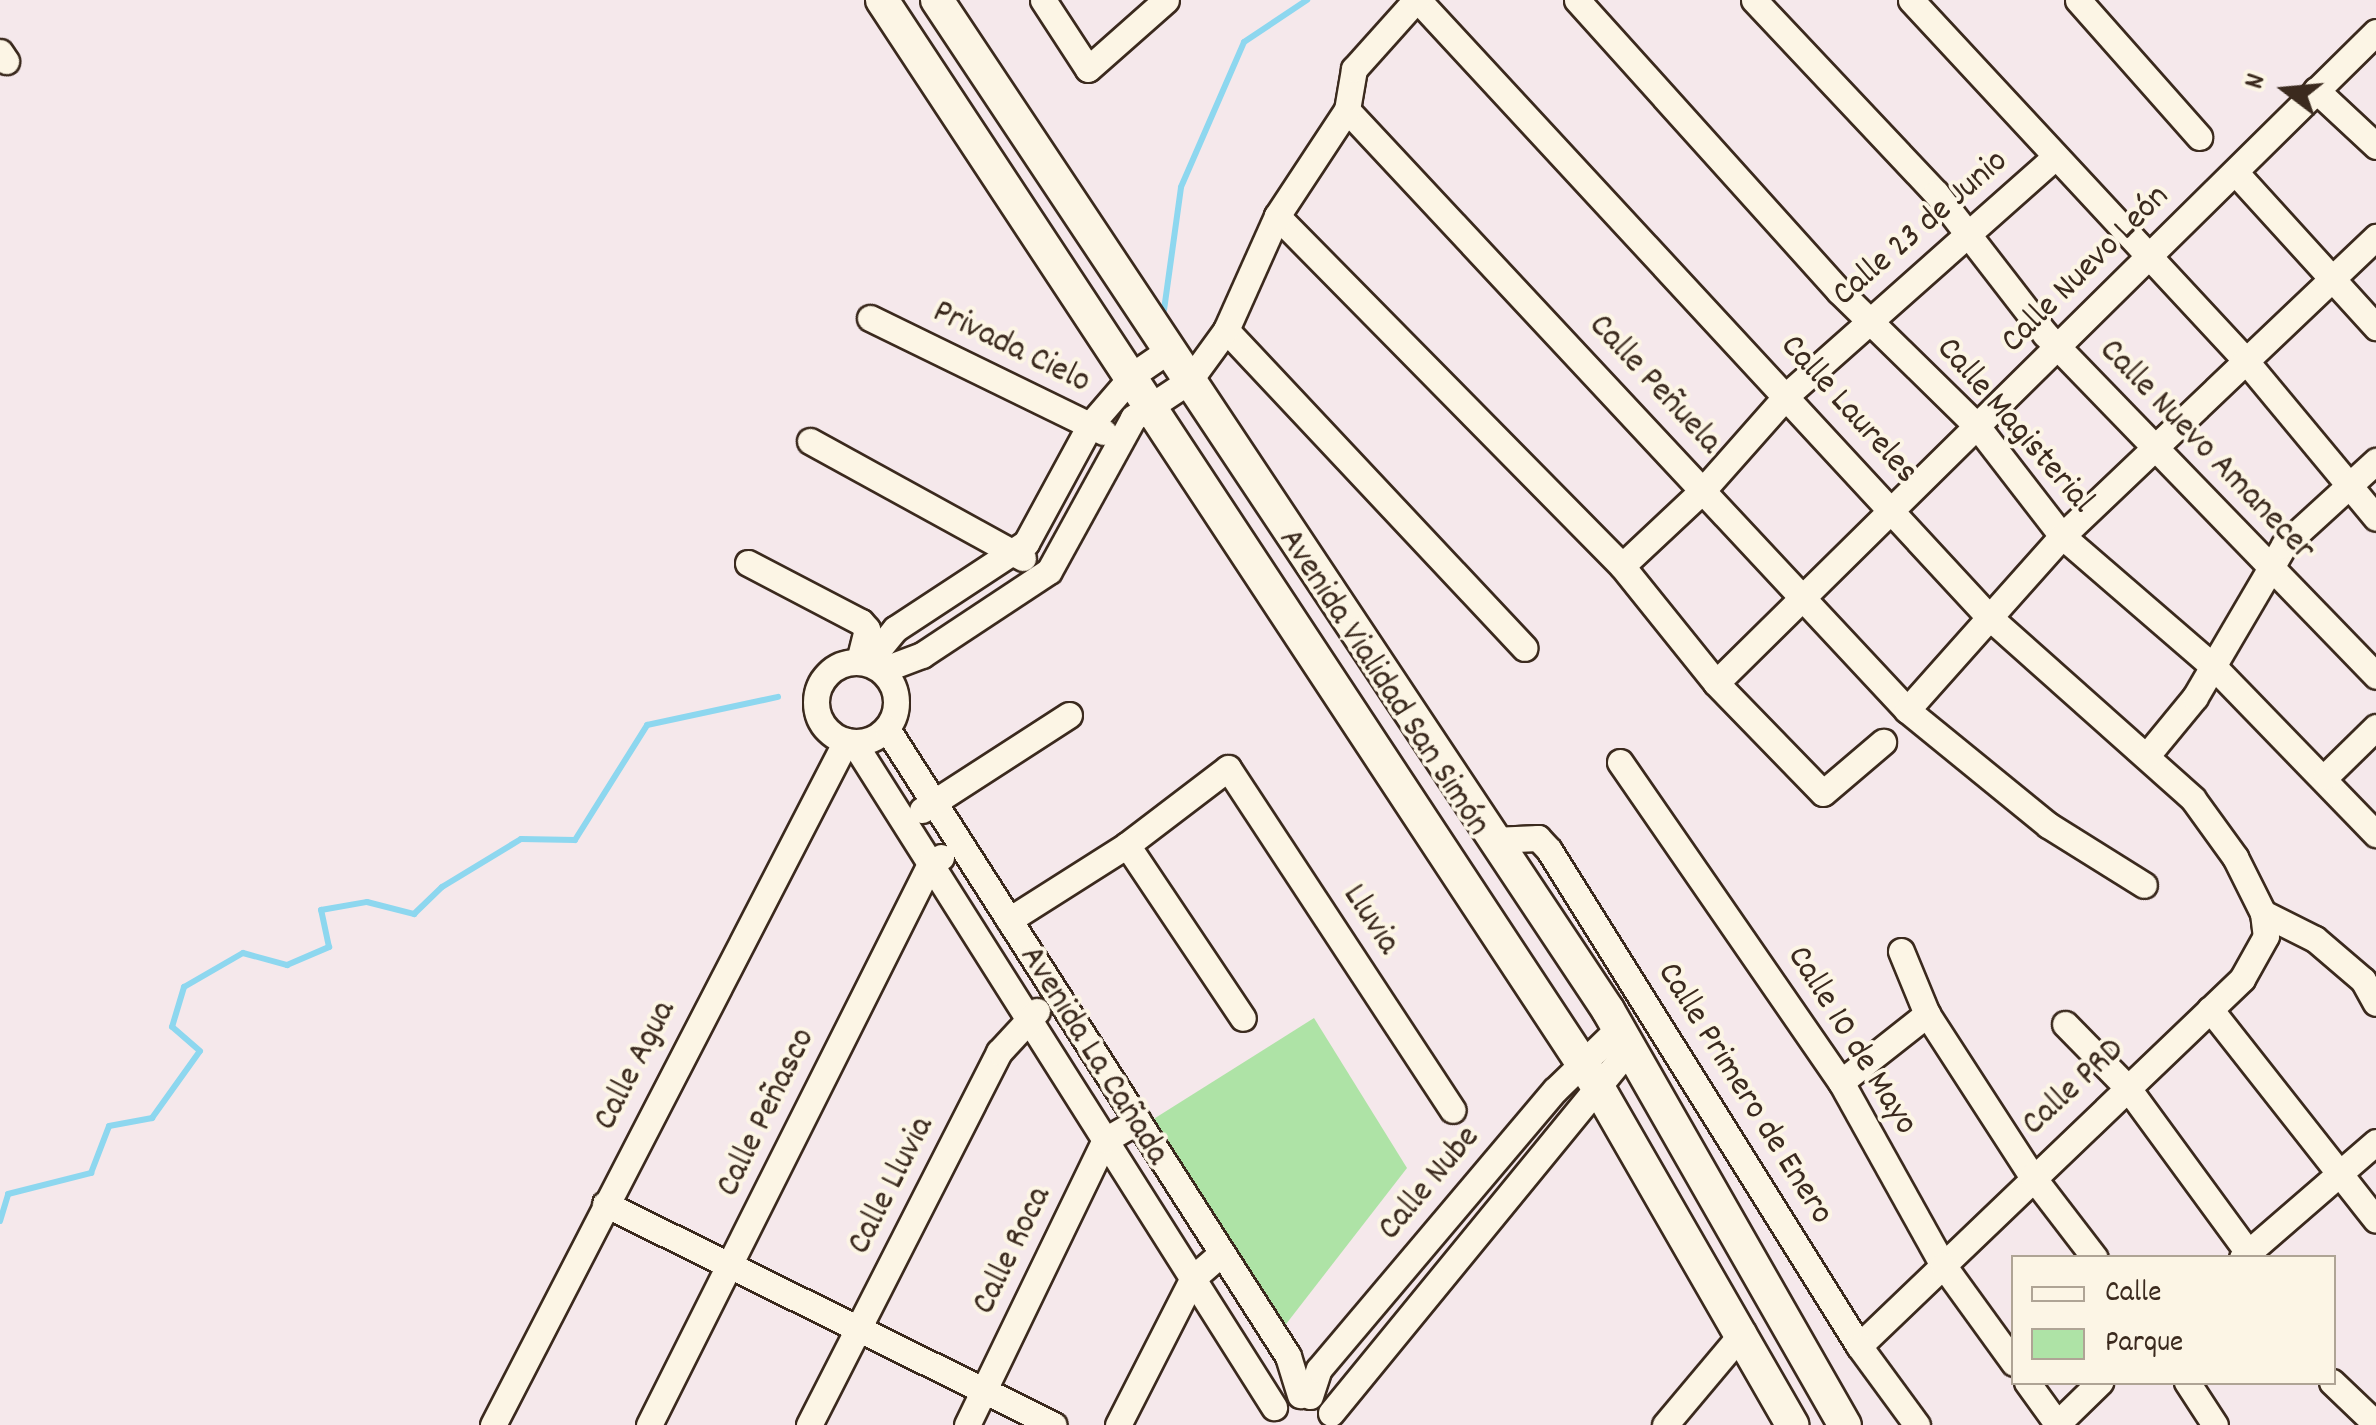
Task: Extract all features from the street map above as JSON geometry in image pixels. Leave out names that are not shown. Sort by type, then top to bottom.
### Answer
[{"type":"main road","name":"Avenida Vialidad San Simón","points":[[882,0],[1154,404],[1590,1074],[1743,1332],[1792,1425]]},
{"type":"main road","name":"Avenida Vialidad San Simón","points":[[937,0],[1619,1029],[1845,1425]]},
{"type":"street","points":[[1042,0],[1088,68],[1166,0]]},
{"type":"street","points":[[748,562],[862,622],[870,665],[896,697],[887,728],[850,742],[827,732],[814,701],[830,670],[870,665],[922,655],[1037,578],[1064,550],[1133,418],[1189,381],[1226,330],[1277,216],[1347,110],[1354,68],[1417,0]]},
{"type":"street","name":"Calle Laureles","points":[[1417,0],[1788,394],[1989,617],[2149,753],[2235,856],[2263,913]]},
{"type":"street","name":"Calle Magisterial","points":[[1577,0],[1870,321],[1977,426],[2062,536],[2214,667],[2326,776],[2376,834]]},
{"type":"street","name":"Calle Nuevo Amanecer","points":[[1754,0],[1970,238],[2058,348],[2376,676]]},
{"type":"street","points":[[1910,0],[2245,360],[2376,518]]},
{"type":"street","points":[[2078,0],[2199,136]]},
{"type":"street","name":"Calle Nuevo León","points":[[1716,683],[2376,32]]},
{"type":"street","points":[[2316,90],[2376,146]]},
{"type":"street","name":"Calle Peñuela","points":[[1347,110],[1907,710],[2048,825],[2144,884]]},
{"type":"street","name":"Calle 23 de Junio","points":[[1622,566],[1704,489],[1788,394],[1970,238],[2056,158]]},
{"type":"street","points":[[2235,172],[2376,327]]},
{"type":"street","points":[[1277,216],[1622,566],[1716,683],[1823,793],[1883,742]]},
{"type":"street","points":[[1907,710],[2062,536],[2376,237]]},
{"type":"street","name":"Privada Cielo","points":[[870,318],[1120,442]]},
{"type":"street","points":[[1226,330],[1524,648]]},
{"type":"street","points":[[870,665],[895,629],[1017,549],[1038,528],[1090,425],[1134,374],[1169,350]]},
{"type":"street","points":[[810,441],[1017,549],[1037,578]]},
{"type":"street","points":[[2149,753],[2214,667],[2269,566],[2376,460]]},
{"type":"street","points":[[904,822],[1070,715]]},
{"type":"street","points":[[2326,776],[2376,727]]},
{"type":"street","name":"Avenida La Cañada","points":[[887,728],[1288,1356],[1305,1395]]},
{"type":"street","name":"Avenida La Cañada","points":[[850,742],[1192,1278],[1271,1416]]},
{"type":"street","name":"Calle Agua","points":[[493,1425],[605,1204],[850,742]]},
{"type":"street","name":"Calle 10 de Mayo","points":[[1620,762],[1842,1082],[1943,1265],[2011,1359]]},
{"type":"street","name":"Lluvia","points":[[1126,845],[1228,768],[1453,1110]]},
{"type":"street","name":"Calle Primero de Enero","points":[[1493,840],[1538,838],[1859,1346],[1917,1425]]},
{"type":"street","points":[[930,864],[961,844]]},
{"type":"street","points":[[1009,920],[1126,845],[1243,1018]]},
{"type":"street","name":"Calle Peñasco","points":[[649,1425],[930,864]]},
{"type":"street","points":[[2263,913],[2315,939],[2363,980],[2376,1002]]},
{"type":"street","name":"Calle PRD","points":[[1859,1346],[2210,1009],[2260,954],[2263,913]]},
{"type":"street","points":[[1901,951],[1927,1014],[2032,1176],[2094,1255]]},
{"type":"street","points":[[1003,980],[1030,952]]},
{"type":"street","name":"Calle Nube","points":[[1332,1419],[1590,1074],[1638,992]]},
{"type":"street","name":"Calle Lluvia","points":[[809,1425],[999,1052],[1028,1018],[1056,994]]},
{"type":"street","points":[[2210,1009],[2376,1220]]},
{"type":"street","points":[[1842,1082],[1927,1014]]},
{"type":"street","points":[[2065,1024],[2127,1087],[2246,1255]]},
{"type":"street","name":"Calle Nube","points":[[1305,1395],[1319,1370],[1590,1074]]},
{"type":"street","points":[[1105,1140],[1138,1121]]},
{"type":"street","name":"Calle Roca","points":[[967,1425],[1105,1140]]},
{"type":"street","points":[[2248,1255],[2376,1142]]},
{"type":"street","points":[[605,1204],[1054,1425]]},
{"type":"street","points":[[1118,1425],[1192,1278],[1222,1253]]},
{"type":"street","points":[[1665,1425],[1743,1332]]},
{"type":"street","points":[[2030,1385],[2057,1425],[2097,1385]]},
{"type":"street","points":[[2189,1385],[2215,1425]]},
{"type":"street","points":[[2335,1385],[2376,1424]]},
{"type":"street","points":[[1271,1416],[1305,1395],[1332,1419]]},
{"type":"green space","points":[[1314,1018],[1407,1168],[1283,1328],[1152,1120]]},
{"type":"waterway","points":[[1164,310],[1181,187],[1244,42],[1307,0]]},
{"type":"waterway","points":[[0,1221],[8,1194],[91,1173],[109,1126],[152,1118],[200,1051],[172,1027],[184,987],[243,953],[287,965],[329,947],[321,910],[367,902],[414,914],[442,887],[521,839],[575,840],[647,725],[778,697]]}]
